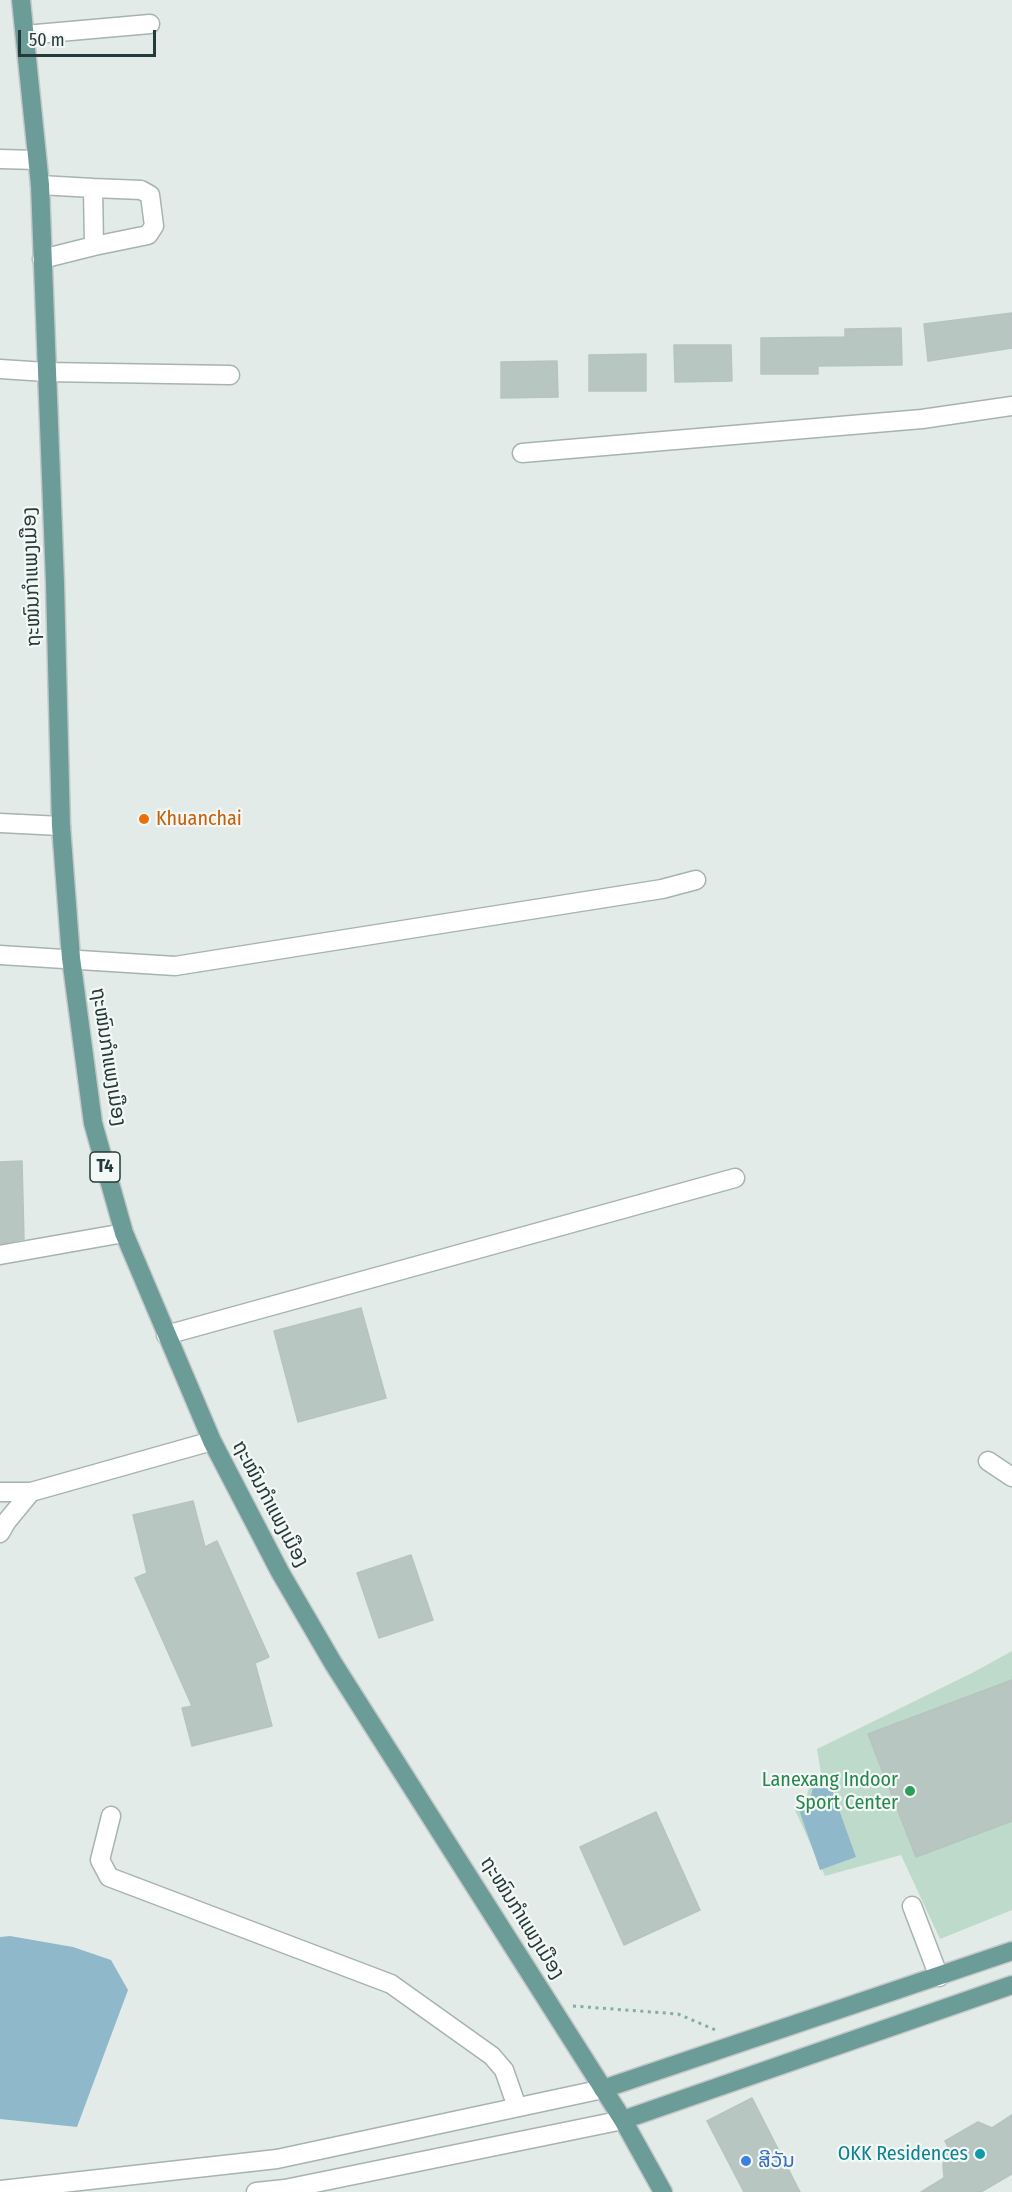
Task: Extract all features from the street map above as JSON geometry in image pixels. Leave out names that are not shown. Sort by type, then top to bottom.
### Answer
[{"type":"main road","name":"ຖະໜົນກຳແພງເມືອງ","points":[[21,0],[40,184],[55,583],[61,826],[71,958],[93,1123],[124,1233],[212,1441],[280,1572],[333,1663],[623,2120],[663,2192]]},
{"type":"main road","points":[[603,2089],[1012,1951]]},
{"type":"main road","points":[[623,2120],[1012,1985]]},
{"type":"street","points":[[25,35],[150,24]]},
{"type":"street","points":[[0,159],[37,160]]},
{"type":"street","points":[[40,184],[147,192],[150,195],[154,226],[148,236],[42,259]]},
{"type":"street","points":[[93,188],[94,246]]},
{"type":"street","points":[[0,369],[230,375]]},
{"type":"street","points":[[522,453],[922,419],[1012,406]]},
{"type":"street","points":[[0,822],[61,826]]},
{"type":"street","points":[[0,954],[175,966],[662,889],[696,880]]},
{"type":"street","points":[[166,1335],[735,1178]]},
{"type":"street","points":[[0,1255],[124,1233]]},
{"type":"street","points":[[0,1492],[30,1492],[212,1441]]},
{"type":"street","points":[[988,1461],[1012,1477]]},
{"type":"street","points":[[0,1533],[30,1492]]},
{"type":"street","points":[[111,1816],[100,1860],[109,1877],[391,1984],[492,2056],[504,2070],[517,2107]]},
{"type":"street","points":[[912,1906],[939,1977]]},
{"type":"street","points":[[0,2190],[277,2159],[603,2089]]},
{"type":"street","points":[[256,2192],[297,2187],[623,2120]]},
{"type":"path","points":[[550,2004],[678,2014],[743,2042]]},
{"type":"green space","name":"Lanexang Indoor Sport Center","points":[[1012,1651],[1012,1910],[940,1939],[901,1855],[825,1876],[795,1810],[806,1800],[810,1783],[821,1773],[817,1749]]},
{"type":"water","points":[[828,1779],[856,1857],[820,1870],[799,1810],[810,1799],[812,1784]]},
{"type":"water","points":[[10,1936],[73,1947],[111,1960],[128,1990],[77,2127],[0,2119],[0,1937]]},
{"type":"building","points":[[1012,313],[1012,348],[928,361],[924,324]]},
{"type":"building","points":[[901,328],[902,365],[818,366],[818,374],[761,374],[761,338],[845,337],[845,329]]},
{"type":"building","points":[[674,345],[731,345],[732,381],[675,382]]},
{"type":"building","points":[[646,354],[646,391],[589,391],[589,355]]},
{"type":"building","points":[[557,361],[558,397],[501,398],[501,362]]},
{"type":"building","points":[[22,1161],[24,1239],[0,1244],[0,1162]]},
{"type":"building","points":[[361,1308],[386,1398],[298,1422],[274,1331]]},
{"type":"building","points":[[193,1501],[205,1547],[217,1541],[269,1657],[255,1663],[272,1726],[192,1746],[182,1708],[192,1706],[135,1578],[147,1573],[133,1515]]},
{"type":"building","points":[[411,1555],[433,1620],[379,1638],[357,1573]]},
{"type":"building","points":[[1012,1680],[1012,1821],[916,1857],[868,1734]]},
{"type":"building","points":[[656,1812],[700,1910],[624,1945],[580,1847]]},
{"type":"building","points":[[752,2098],[800,2192],[744,2192],[707,2121]]},
{"type":"building","name":"OKK Residences","points":[[1012,2115],[1012,2174],[981,2192],[921,2192],[944,2178],[943,2165],[948,2147],[945,2141],[978,2122],[992,2128]]},
{"type":"place","name":"Khuanchai","points":[[144,819]]},
{"type":"place","name":"Lanexang Indoor Sport Center","points":[[910,1791]]},
{"type":"place","name":"OKK Residences","points":[[980,2154]]},
{"type":"place","name":"ສີວັນ","points":[[746,2161]]}]
